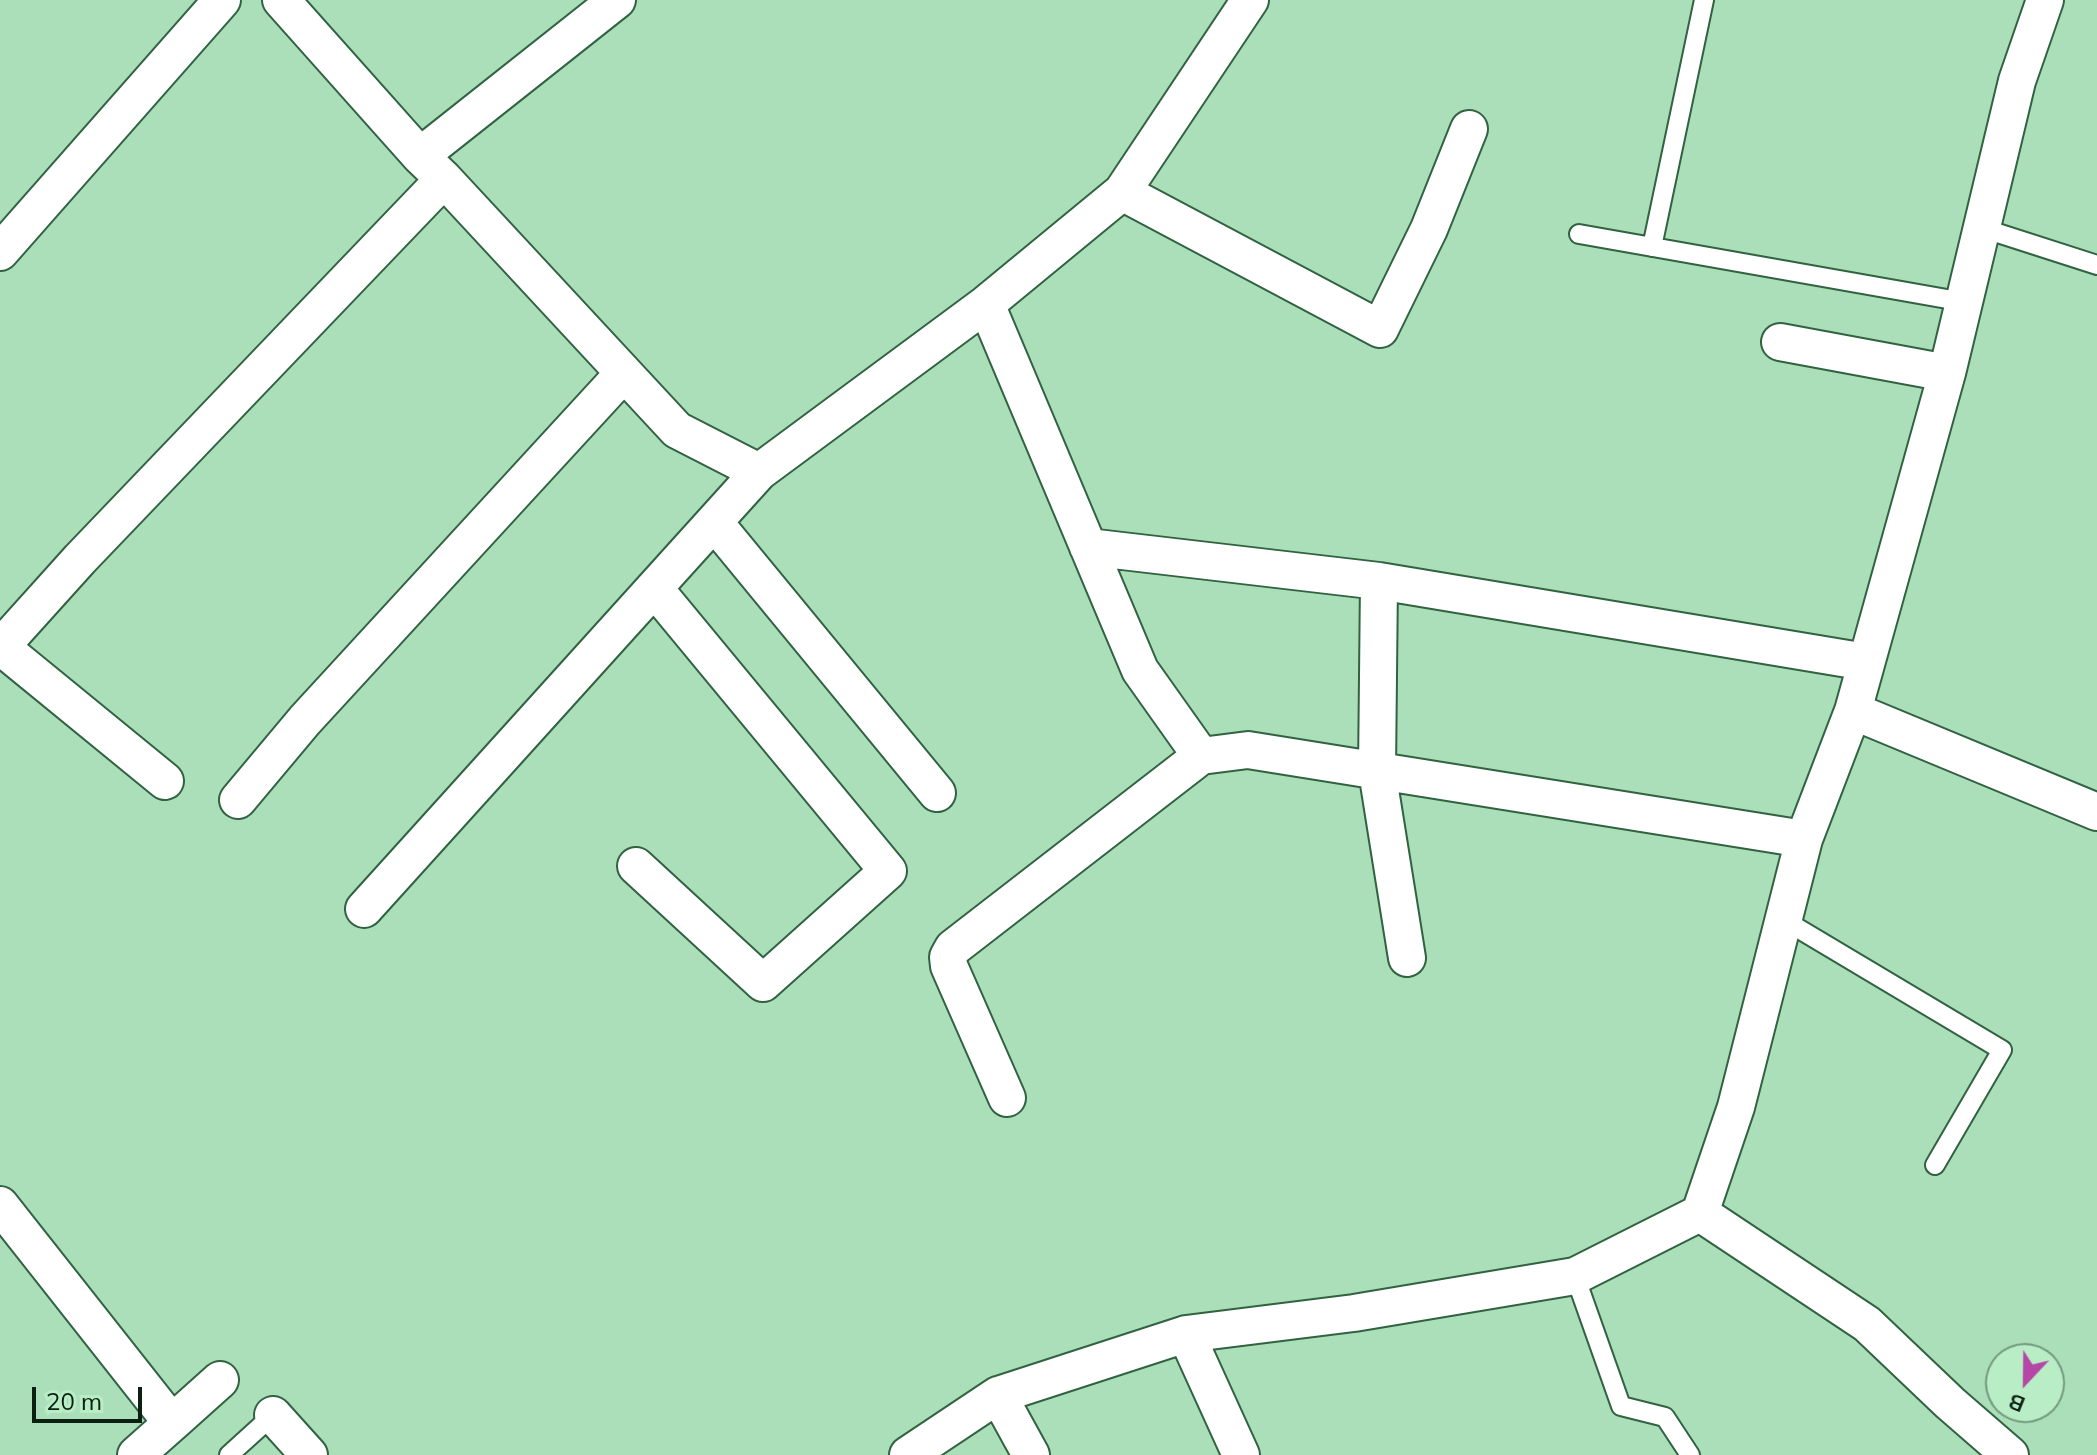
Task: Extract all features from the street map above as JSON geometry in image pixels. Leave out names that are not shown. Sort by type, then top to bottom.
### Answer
[{"type":"street","points":[[0,252],[222,0]]},
{"type":"street","points":[[281,0],[677,430],[759,472]]},
{"type":"street","points":[[165,781],[6,651],[7,640],[432,167],[617,0]]},
{"type":"street","points":[[364,909],[759,472],[986,304],[1122,192],[1250,0]]},
{"type":"street","points":[[908,1455],[998,1395],[1186,1334],[1354,1313],[1575,1276],[1700,1213],[1736,1107],[1804,839],[1853,711],[1947,373],[2017,81],[2045,0]]},
{"type":"street","points":[[1122,192],[1380,329],[1429,229],[1469,129]]},
{"type":"street","points":[[986,304],[1140,670],[1201,756]]},
{"type":"street","points":[[1780,342],[1947,373]]},
{"type":"street","points":[[238,800],[305,720],[624,373]]},
{"type":"street","points":[[714,522],[937,793]]},
{"type":"street","points":[[1088,547],[1379,581],[1866,662]]},
{"type":"street","points":[[1379,581],[1377,771],[1407,958]]},
{"type":"street","points":[[636,866],[763,983],[896,881],[654,588]]},
{"type":"street","points":[[1853,711],[2097,812]]},
{"type":"street","points":[[1007,1098],[949,966],[948,957],[953,948],[1201,756],[1248,750],[1804,839]]},
{"type":"street","points":[[0,1205],[172,1423]]},
{"type":"street","points":[[1700,1213],[1867,1324],[2010,1455]]},
{"type":"street","points":[[1186,1334],[1241,1455]]},
{"type":"street","points":[[136,1455],[220,1380]]},
{"type":"street","points":[[998,1395],[1031,1455]]},
{"type":"street","points":[[273,1415],[309,1455]]},
{"type":"lane","points":[[1652,247],[1704,0]]},
{"type":"lane","points":[[1982,228],[2097,265]]},
{"type":"lane","points":[[1579,234],[1964,302]]},
{"type":"lane","points":[[1784,920],[2002,1050],[1935,1165]]},
{"type":"lane","points":[[1575,1276],[1621,1406],[1665,1417],[1690,1455]]},
{"type":"lane","points":[[229,1455],[273,1415]]}]
